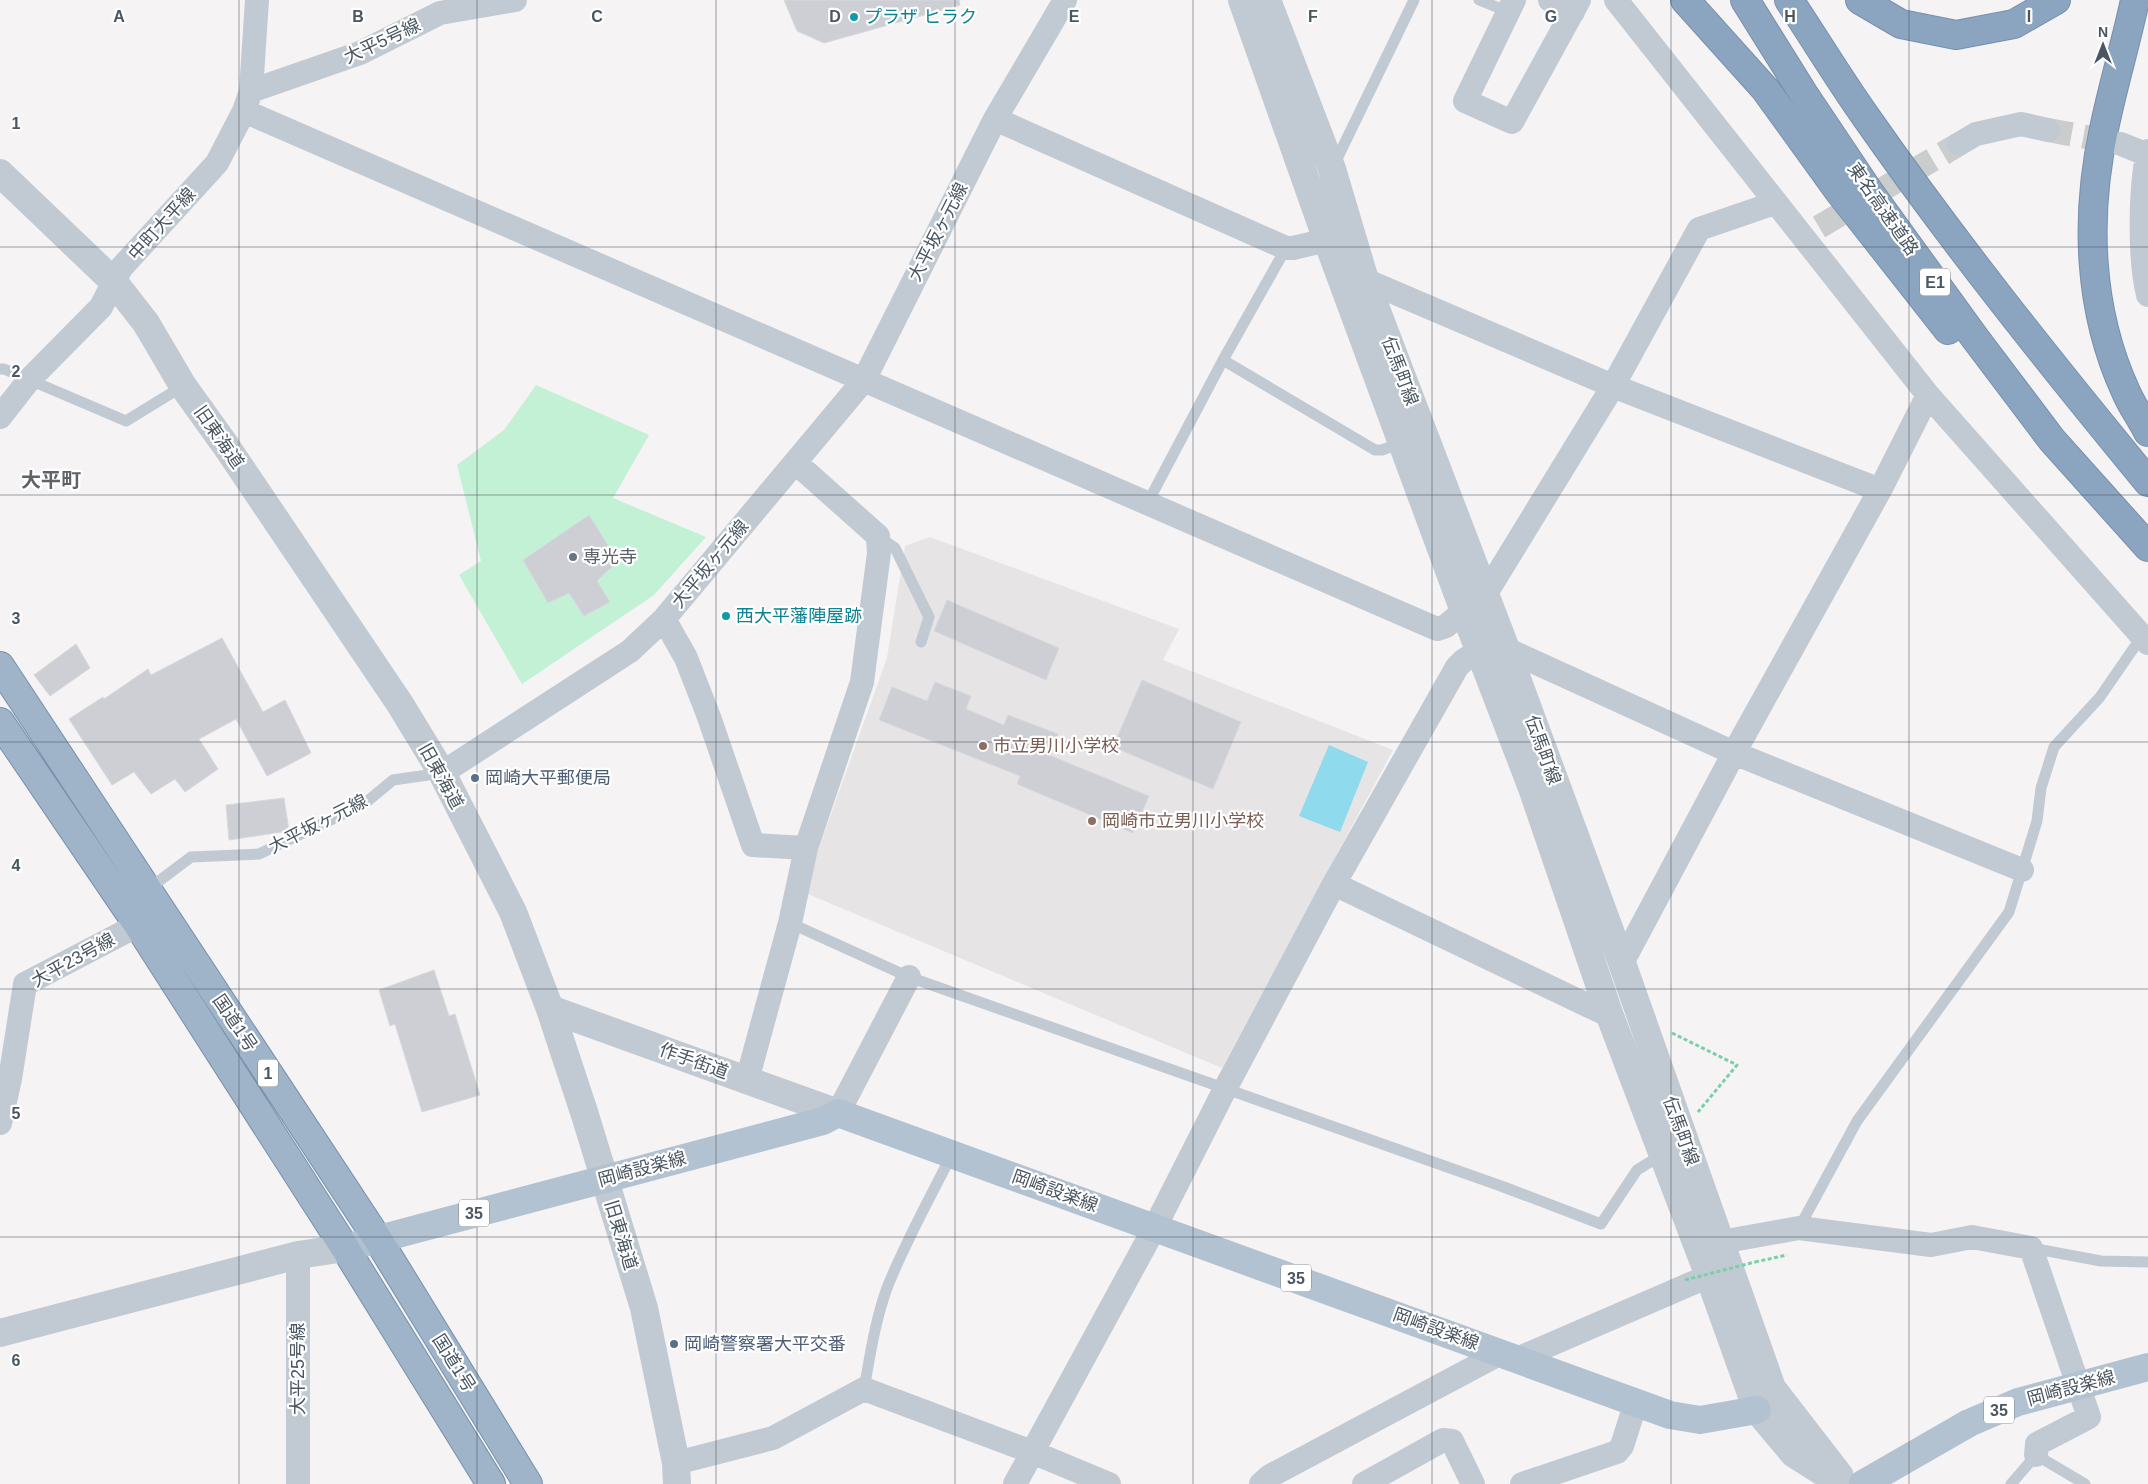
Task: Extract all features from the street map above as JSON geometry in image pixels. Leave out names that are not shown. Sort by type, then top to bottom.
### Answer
[{"type":"highway","points":[[1685,0],[1765,88],[1838,190],[1940,321],[2052,440]]},
{"type":"highway","name":"東名高速道路","points":[[1745,0],[1803,93],[1870,193],[1975,338],[2052,440],[2148,547]]},
{"type":"highway","name":"E1","points":[[1789,0],[1865,116],[1948,230],[2044,355],[2148,482]]},
{"type":"highway","points":[[1860,0],[1901,24],[1956,35],[2014,24],[2056,0]]},
{"type":"highway","points":[[2135,0],[2128,35],[2103,129],[2095,183],[2092,235],[2094,282],[2106,338],[2126,392],[2148,432]]},
{"type":"highway","name":"国道1号","points":[[0,666],[377,1238],[528,1484]]},
{"type":"highway","name":"国道1号","points":[[0,722],[138,925],[345,1248],[460,1438],[491,1484]]},
{"type":"main road","name":"岡崎設楽線","points":[[345,1248],[823,1121],[838,1112],[1670,1415],[1700,1420],[1756,1410]]},
{"type":"main road","name":"岡崎設楽線","points":[[1863,1484],[1969,1423],[2018,1402],[2148,1367]]},
{"type":"street","name":"中町大平線","points":[[0,417],[29,380],[101,307],[121,268],[217,163],[248,101],[258,0]]},
{"type":"street","name":"大平5号線","points":[[248,101],[360,53],[440,13],[515,0]]},
{"type":"street","name":"大平坂ヶ元線","points":[[442,773],[630,651],[664,619],[864,380],[995,119],[1065,0]]},
{"type":"street","name":"伝馬町線","points":[[1242,0],[1327,240],[1464,611],[1532,788],[1610,1016],[1663,1154],[1697,1278],[1756,1410]]},
{"type":"street","name":"伝馬町線","points":[[1267,0],[1332,168],[1365,280],[1506,649],[1622,963],[1772,1388],[1847,1484]]},
{"type":"street","points":[[1511,6],[1465,100],[1512,122],[1576,6],[1550,0]]},
{"type":"street","points":[[1616,0],[1775,203],[1813,234],[1928,394],[2145,639]]},
{"type":"street","points":[[248,101],[864,380],[1437,629],[1446,626],[1464,611]]},
{"type":"street","points":[[995,119],[1286,248],[1327,240]]},
{"type":"street","points":[[1959,144],[1976,134],[2021,124],[2048,130]]},
{"type":"street","points":[[2121,144],[2148,154],[2142,246],[2145,283],[2148,295]]},
{"type":"street","name":"旧東海道","points":[[0,173],[114,282],[146,323],[183,386],[226,446],[400,704],[442,773],[513,912],[550,1009],[644,1308],[677,1474]]},
{"type":"street","points":[[1485,595],[1613,386],[1699,229],[1775,203]]},
{"type":"street","points":[[1365,280],[1613,386],[1880,490]]},
{"type":"street","points":[[1622,963],[1734,753],[1880,490],[1928,394]]},
{"type":"street","points":[[747,1080],[790,924],[806,848],[862,682],[879,553],[878,536],[796,463]]},
{"type":"street","points":[[664,619],[686,658],[709,717],[753,845],[806,848]]},
{"type":"street","points":[[1506,649],[1734,753],[2022,870]]},
{"type":"street","points":[[1015,1484],[1155,1227],[1225,1089],[1334,884],[1457,667],[1463,660],[1479,651]]},
{"type":"street","points":[[1334,884],[1610,1016]]},
{"type":"street","name":"大平23号線","points":[[0,1123],[5,1077],[25,984],[138,925]]},
{"type":"street","points":[[838,1112],[909,978]]},
{"type":"street","name":"作手街道","points":[[550,1009],[838,1112]]},
{"type":"street","points":[[1721,1242],[1799,1228],[1931,1245],[1972,1237],[2031,1248],[2089,1417],[2037,1444],[2036,1455]]},
{"type":"street","points":[[0,1333],[298,1255],[345,1248]]},
{"type":"street","name":"大平25号線","points":[[298,1255],[298,1484]]},
{"type":"street","points":[[1261,1484],[1270,1476],[1509,1356],[1697,1278]]},
{"type":"street","points":[[677,1474],[773,1438],[864,1389],[1032,1452],[1109,1484]]},
{"type":"street","points":[[1522,1484],[1618,1452],[1622,1446],[1636,1402]]},
{"type":"street","points":[[1756,1410],[1794,1454],[1842,1484]]},
{"type":"street","points":[[1364,1484],[1443,1440],[1449,1439],[1452,1441],[1473,1484]]},
{"type":"lane","points":[[1332,168],[1414,0]]},
{"type":"lane","points":[[1479,0],[1511,6]]},
{"type":"lane","points":[[1147,504],[1223,360],[1286,248]]},
{"type":"lane","points":[[1223,360],[1375,450],[1382,450],[1403,442]]},
{"type":"lane","points":[[0,369],[4,369],[126,421],[183,386]]},
{"type":"lane","points":[[878,536],[895,548],[929,617],[921,642]]},
{"type":"lane","points":[[1799,1228],[1857,1121],[2008,912],[2037,821],[2042,788],[2054,747],[2100,698],[2145,639]]},
{"type":"lane","name":"大平坂ヶ元線","points":[[146,890],[191,857],[259,854],[364,804],[393,780],[442,773]]},
{"type":"lane","points":[[790,924],[909,978],[1501,1186],[1601,1224],[1637,1170],[1663,1154]]},
{"type":"lane","points":[[864,1389],[876,1329],[887,1289],[952,1154]]},
{"type":"lane","points":[[2031,1248],[2101,1261],[2148,1262]]},
{"type":"lane","points":[[2010,1484],[2036,1455],[2085,1484]]},
{"type":"path","points":[[1640,1018],[1737,1065],[1681,1132]]},
{"type":"path","points":[[1697,1278],[1787,1255]]},
{"type":"shaded area","name":"岡崎市立男川小学校","points":[[930,537],[1179,629],[1163,660],[1393,750],[1222,1068],[803,892],[887,658],[905,546]]},
{"type":"green space","points":[[536,385],[649,435],[613,498],[706,537],[654,595],[522,684],[459,575],[481,561],[457,465],[504,430]]},
{"type":"water","points":[[1329,745],[1368,762],[1340,832],[1299,816]]},
{"type":"building","name":"プラザ ヒラク","points":[[784,0],[959,0],[960,5],[824,43],[797,31]]},
{"type":"building","points":[[589,515],[618,561],[597,581],[610,602],[584,616],[569,593],[548,603],[523,560]]},
{"type":"building","points":[[947,600],[1059,648],[1046,680],[934,631]]},
{"type":"building","points":[[222,638],[263,712],[285,700],[311,753],[267,776],[236,719],[199,739],[218,769],[185,792],[175,779],[151,794],[134,772],[112,785],[69,719],[103,697],[104,699],[148,669],[151,675]]},
{"type":"building","points":[[76,644],[90,668],[50,696],[34,675]]},
{"type":"building","points":[[1142,680],[1241,722],[1213,789],[1113,747]]},
{"type":"building","points":[[935,682],[971,696],[966,709],[1004,725],[1008,715],[1058,734],[1049,755],[1149,796],[1133,833],[1017,784],[1020,776],[879,720],[892,687],[927,701]]},
{"type":"building","points":[[284,798],[289,831],[229,840],[226,805]]},
{"type":"building","points":[[434,970],[449,1016],[455,1014],[480,1095],[422,1112],[395,1024],[390,1026],[379,990]]},
{"type":"tunnel","points":[[2048,130],[2119,143]]},
{"type":"tunnel","points":[[1819,227],[1959,144]]},
{"type":"place","name":"プラザ ヒラク","points":[[854,17]]},
{"type":"place","name":"専光寺","points":[[573,557]]},
{"type":"place","name":"西大平藩陣屋跡","points":[[726,616]]},
{"type":"place","name":"市立男川小学校","points":[[983,746]]},
{"type":"place","name":"岡崎大平郵便局","points":[[475,778]]},
{"type":"place","name":"岡崎市立男川小学校","points":[[1092,821]]},
{"type":"place","name":"岡崎警察署大平交番","points":[[674,1344]]},
{"type":"district","name":"大平町","points":[[51,480]]}]
